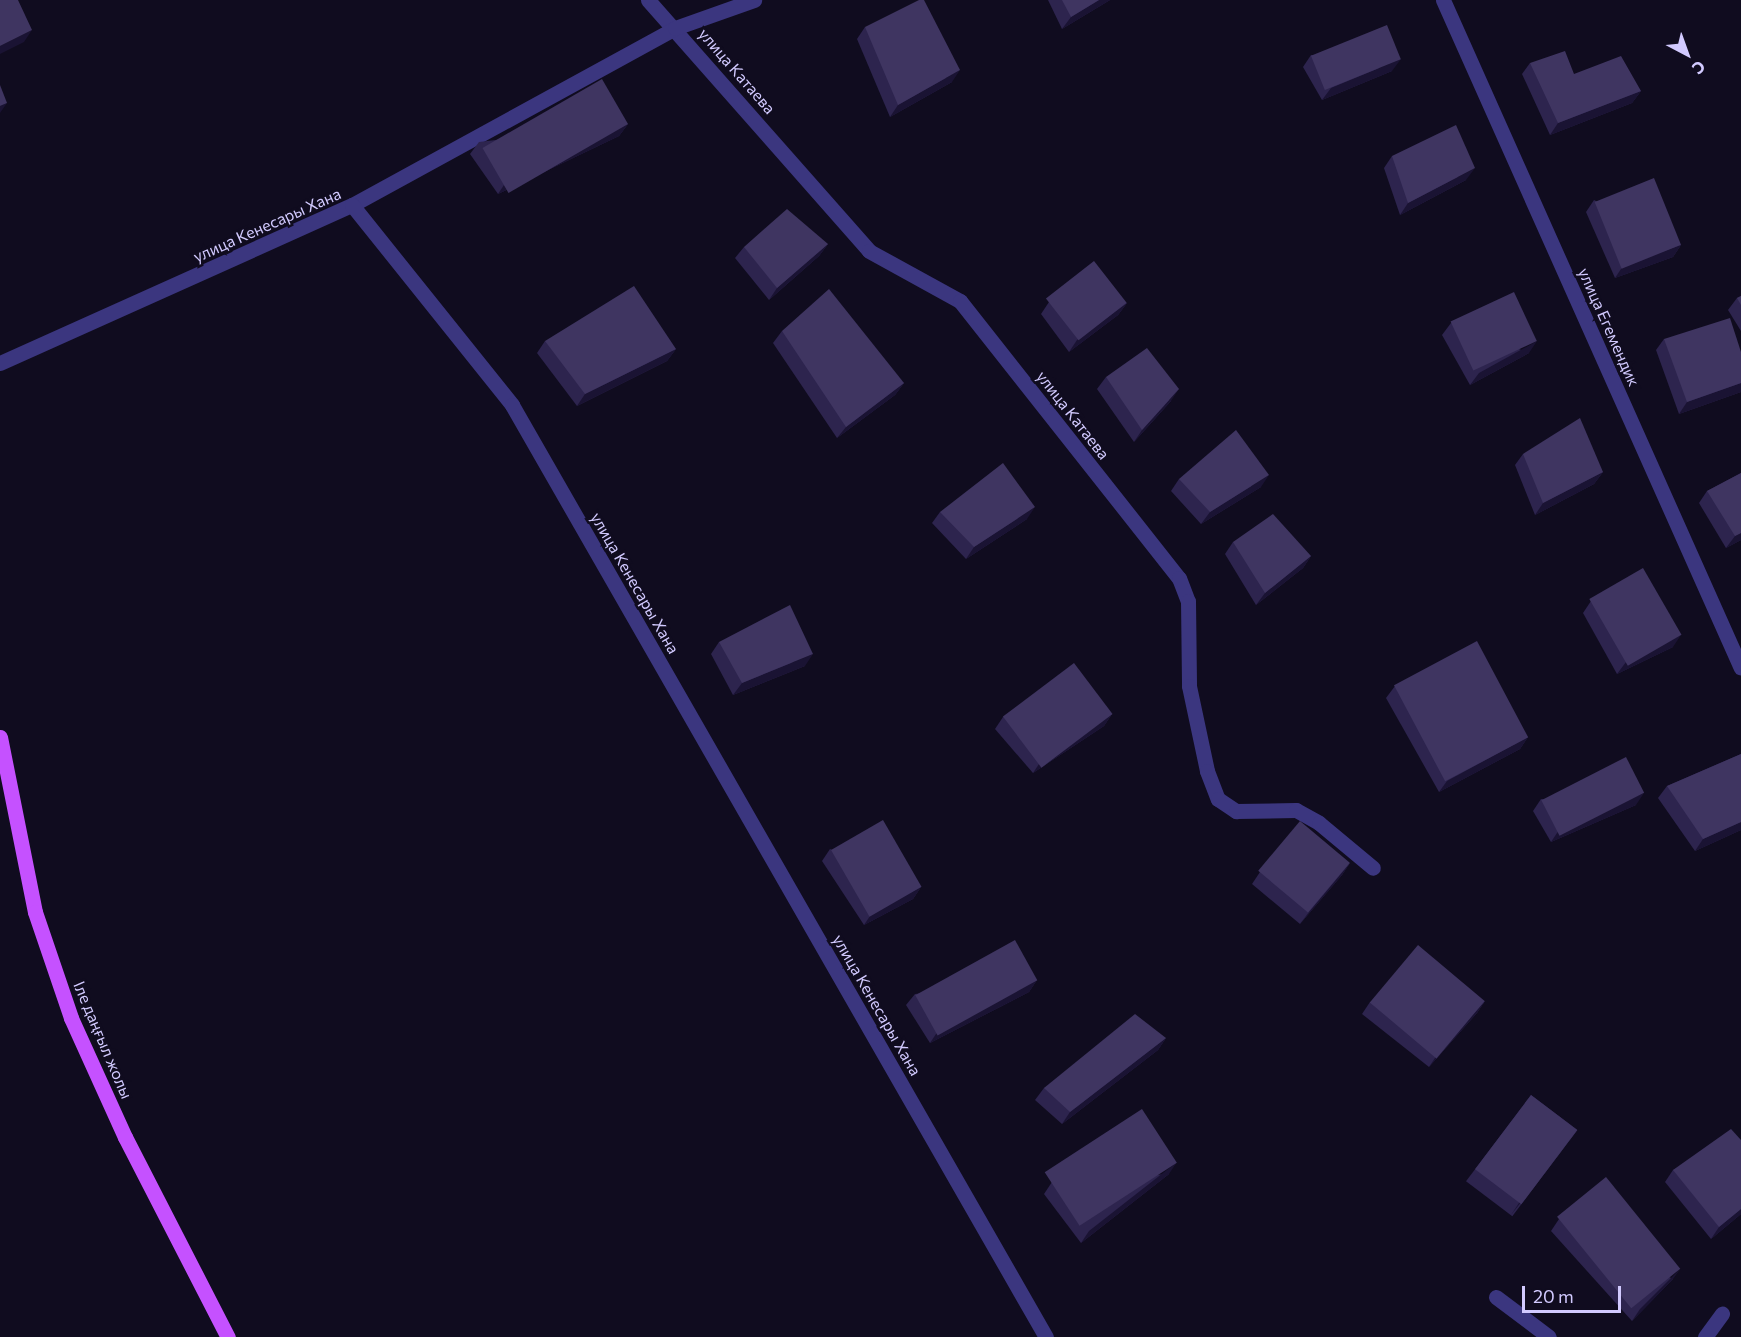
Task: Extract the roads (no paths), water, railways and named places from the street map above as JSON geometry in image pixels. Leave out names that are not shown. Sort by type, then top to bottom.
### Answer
[{"type":"main road","name":"Іле даңғыл жолы","points":[[0,737],[35,912],[72,1018],[125,1137],[228,1337]]},
{"type":"street","name":"улица Катаева","points":[[648,0],[869,251],[960,301],[1179,578],[1188,601],[1189,686],[1207,771],[1218,799],[1236,812],[1296,810],[1319,823],[1373,868]]},
{"type":"street","points":[[352,205],[675,28],[754,0]]},
{"type":"street","name":"улица Егемендик","points":[[1443,0],[1741,668]]},
{"type":"street","name":"улица Кенесары Хана","points":[[0,363],[352,205],[512,405],[1046,1337]]},
{"type":"street","points":[[1496,1297],[1549,1337]]},
{"type":"street","points":[[1705,1337],[1722,1314]]}]
